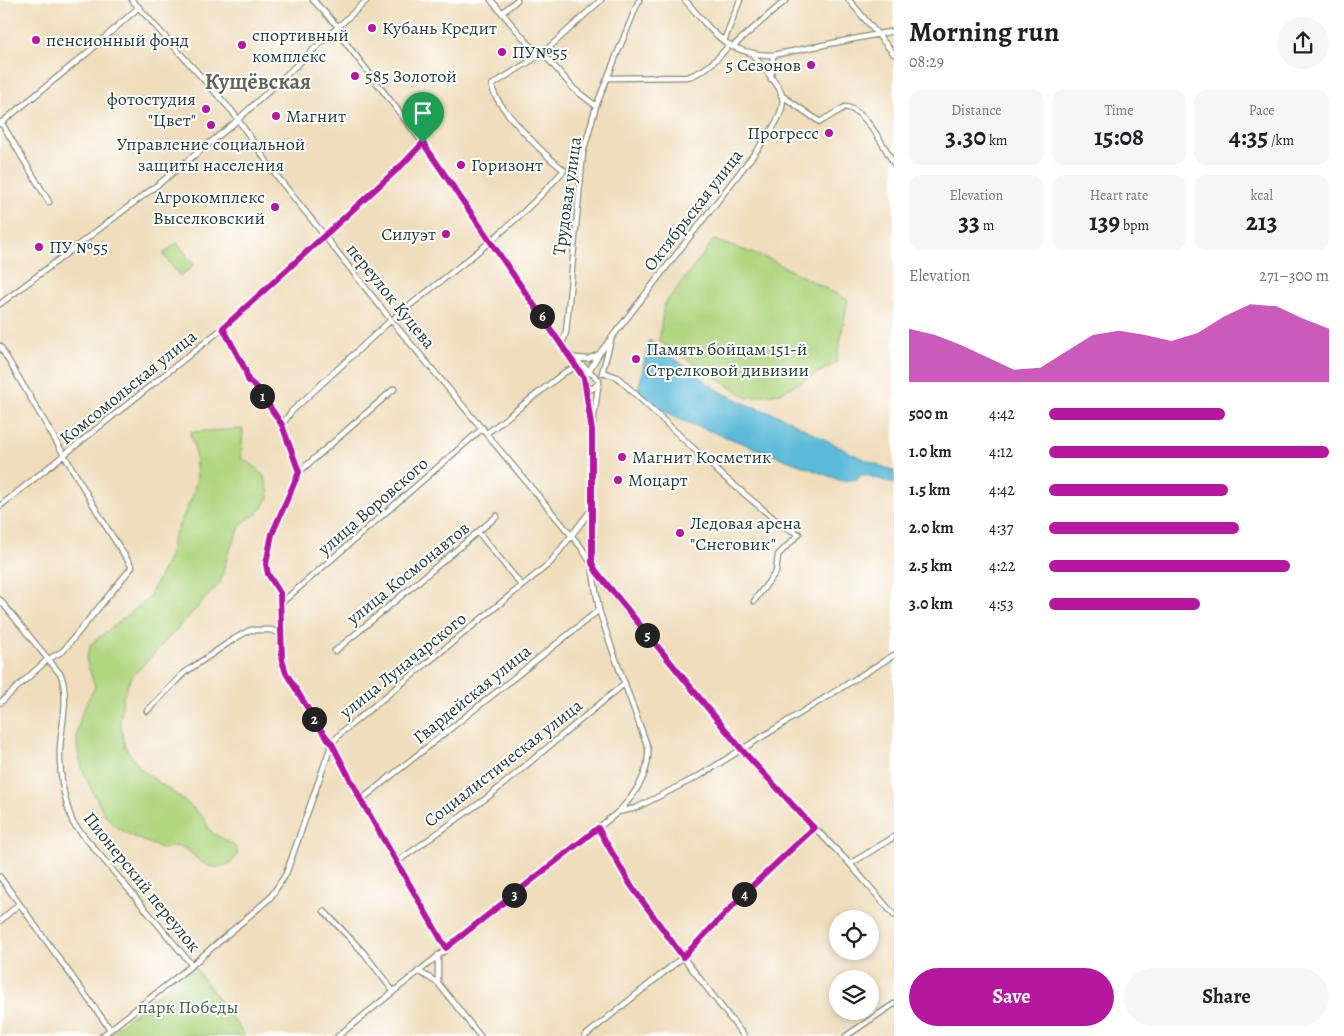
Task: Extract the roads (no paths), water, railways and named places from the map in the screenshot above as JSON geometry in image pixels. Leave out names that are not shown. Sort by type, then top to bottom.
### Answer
[{"type":"street","points":[[49,202],[0,122],[86,54],[140,0]]},
{"type":"street","points":[[314,0],[423,143],[592,389],[599,381],[595,374],[568,353]]},
{"type":"street","points":[[0,304],[160,183],[238,118],[367,0]]},
{"type":"street","points":[[491,0],[574,89],[596,106]]},
{"type":"street","points":[[502,13],[517,0]]},
{"type":"street","name":"Трудовая улица","points":[[562,345],[566,332],[583,153],[596,106],[609,78],[630,19],[639,0]]},
{"type":"street","points":[[685,0],[724,41],[753,55],[773,55],[894,31]]},
{"type":"street","points":[[724,41],[740,0]]},
{"type":"street","points":[[609,78],[687,77],[696,75],[714,62],[786,0]]},
{"type":"street","points":[[849,0],[894,54]]},
{"type":"street","points":[[540,54],[597,1]]},
{"type":"street","name":"переулок Куцева","points":[[135,4],[238,118],[279,179],[572,537],[592,563],[603,582],[742,750],[850,864],[894,915]]},
{"type":"street","points":[[337,28],[342,32]]},
{"type":"street","name":"Трудовая улица","points":[[282,425],[291,412],[393,318],[489,241],[550,186],[564,170],[534,143],[505,110],[492,88],[494,82],[540,54]]},
{"type":"street","points":[[753,55],[782,95],[820,122],[845,107],[852,108],[878,136],[894,164]]},
{"type":"street","points":[[771,79],[773,55]]},
{"type":"street","name":"Октябрьская улица","points":[[585,379],[598,354],[763,142],[780,113],[782,95]]},
{"type":"street","name":"Комсомольская улица","points":[[0,506],[223,328],[403,164],[423,143]]},
{"type":"street","points":[[223,328],[245,369],[248,380],[258,389],[282,425],[299,472]]},
{"type":"street","name":"Октябрьская улица","points":[[592,431],[599,381],[612,336]]},
{"type":"street","points":[[0,346],[132,567],[63,651],[47,660],[0,703]]},
{"type":"street","points":[[575,358],[588,359],[598,354]]},
{"type":"street","points":[[487,433],[565,372],[576,367]]},
{"type":"street","points":[[603,372],[617,377],[723,476],[784,527],[799,534],[778,555],[776,572],[754,601]]},
{"type":"street","points":[[585,379],[595,374]]},
{"type":"street","points":[[585,379],[592,431],[592,563]]},
{"type":"street","points":[[394,389],[299,472],[272,534],[266,564],[268,574],[280,593],[282,660],[286,673],[321,730],[332,744],[361,800],[446,948]]},
{"type":"street","name":"улица Воровского","points":[[280,604],[483,428]]},
{"type":"street","name":"улица Луначарского","points":[[102,1036],[192,965],[270,898],[286,874],[332,744],[342,732],[550,563],[593,508]]},
{"type":"street","name":"улица Космонавтов","points":[[335,651],[498,516]]},
{"type":"street","points":[[478,533],[522,586]]},
{"type":"street","name":"переулок Куцева","points":[[592,563],[599,610],[648,748],[649,760],[646,772],[628,802],[618,812]]},
{"type":"street","name":"Пионерский переулок","points":[[0,600],[61,675],[65,686],[60,750],[68,810],[73,823],[192,965]]},
{"type":"street","name":"Гвардейская улица","points":[[361,800],[599,610]]},
{"type":"street","points":[[147,711],[184,672],[234,639],[250,630],[271,630],[280,633]]},
{"type":"street","points":[[338,1036],[618,812],[636,808],[657,798],[742,750],[894,655]]},
{"type":"street","name":"Социалистическая улица","points":[[397,862],[488,797],[625,683]]},
{"type":"street","points":[[598,828],[630,884],[744,1036]]},
{"type":"street","points":[[585,1036],[683,957],[750,888],[814,828]]},
{"type":"street","points":[[850,864],[894,837]]},
{"type":"street","points":[[0,877],[110,1030]]},
{"type":"street","points":[[0,921],[20,904]]},
{"type":"street","points":[[324,911],[364,953],[393,991]]},
{"type":"street","points":[[438,955],[438,983]]},
{"type":"street","points":[[418,971],[438,983],[480,1036]]},
{"type":"street","points":[[846,1036],[894,1004]]},
{"type":"water","points":[[649,340],[716,389],[743,403],[780,416],[859,457],[894,471],[894,484],[862,474],[858,479],[842,481],[673,417],[653,404],[638,390]]},
{"type":"place","name":"Кубань Кредит","points":[[372,28]]},
{"type":"place","name":"пенсионный фонд","points":[[36,40]]},
{"type":"place","name":"спортивный комплекс","points":[[242,45]]},
{"type":"place","name":"ПУ№55","points":[[502,52]]},
{"type":"place","name":"5 Сезонов","points":[[811,65]]},
{"type":"place","name":"585 Золотой","points":[[355,76]]},
{"type":"place","name":"фотостудия \"Цвет\"","points":[[206,109]]},
{"type":"place","name":"Магнит","points":[[276,116]]},
{"type":"place","name":"Управление социальной защиты населения","points":[[211,125]]},
{"type":"place","name":"Прогресс","points":[[829,133]]},
{"type":"place","name":"Горизонт","points":[[461,165]]},
{"type":"place","name":"Агрокомплекс Выселковский","points":[[275,207]]},
{"type":"place","name":"Силуэт","points":[[446,234]]},
{"type":"place","name":"ПУ №55","points":[[39,247]]},
{"type":"place","name":"Память бойцам 151-й Стрелковой дивизии","points":[[636,359]]},
{"type":"place","name":"Магнит Косметик","points":[[622,457]]},
{"type":"place","name":"Моцарт","points":[[618,480]]},
{"type":"place","name":"Ледовая арена \"Снеговик\"","points":[[680,533]]},
{"type":"district","name":"Кущёвская","points":[[258,82]]},
{"type":"park label","name":"парк Победы","points":[[188,1007]]}]
